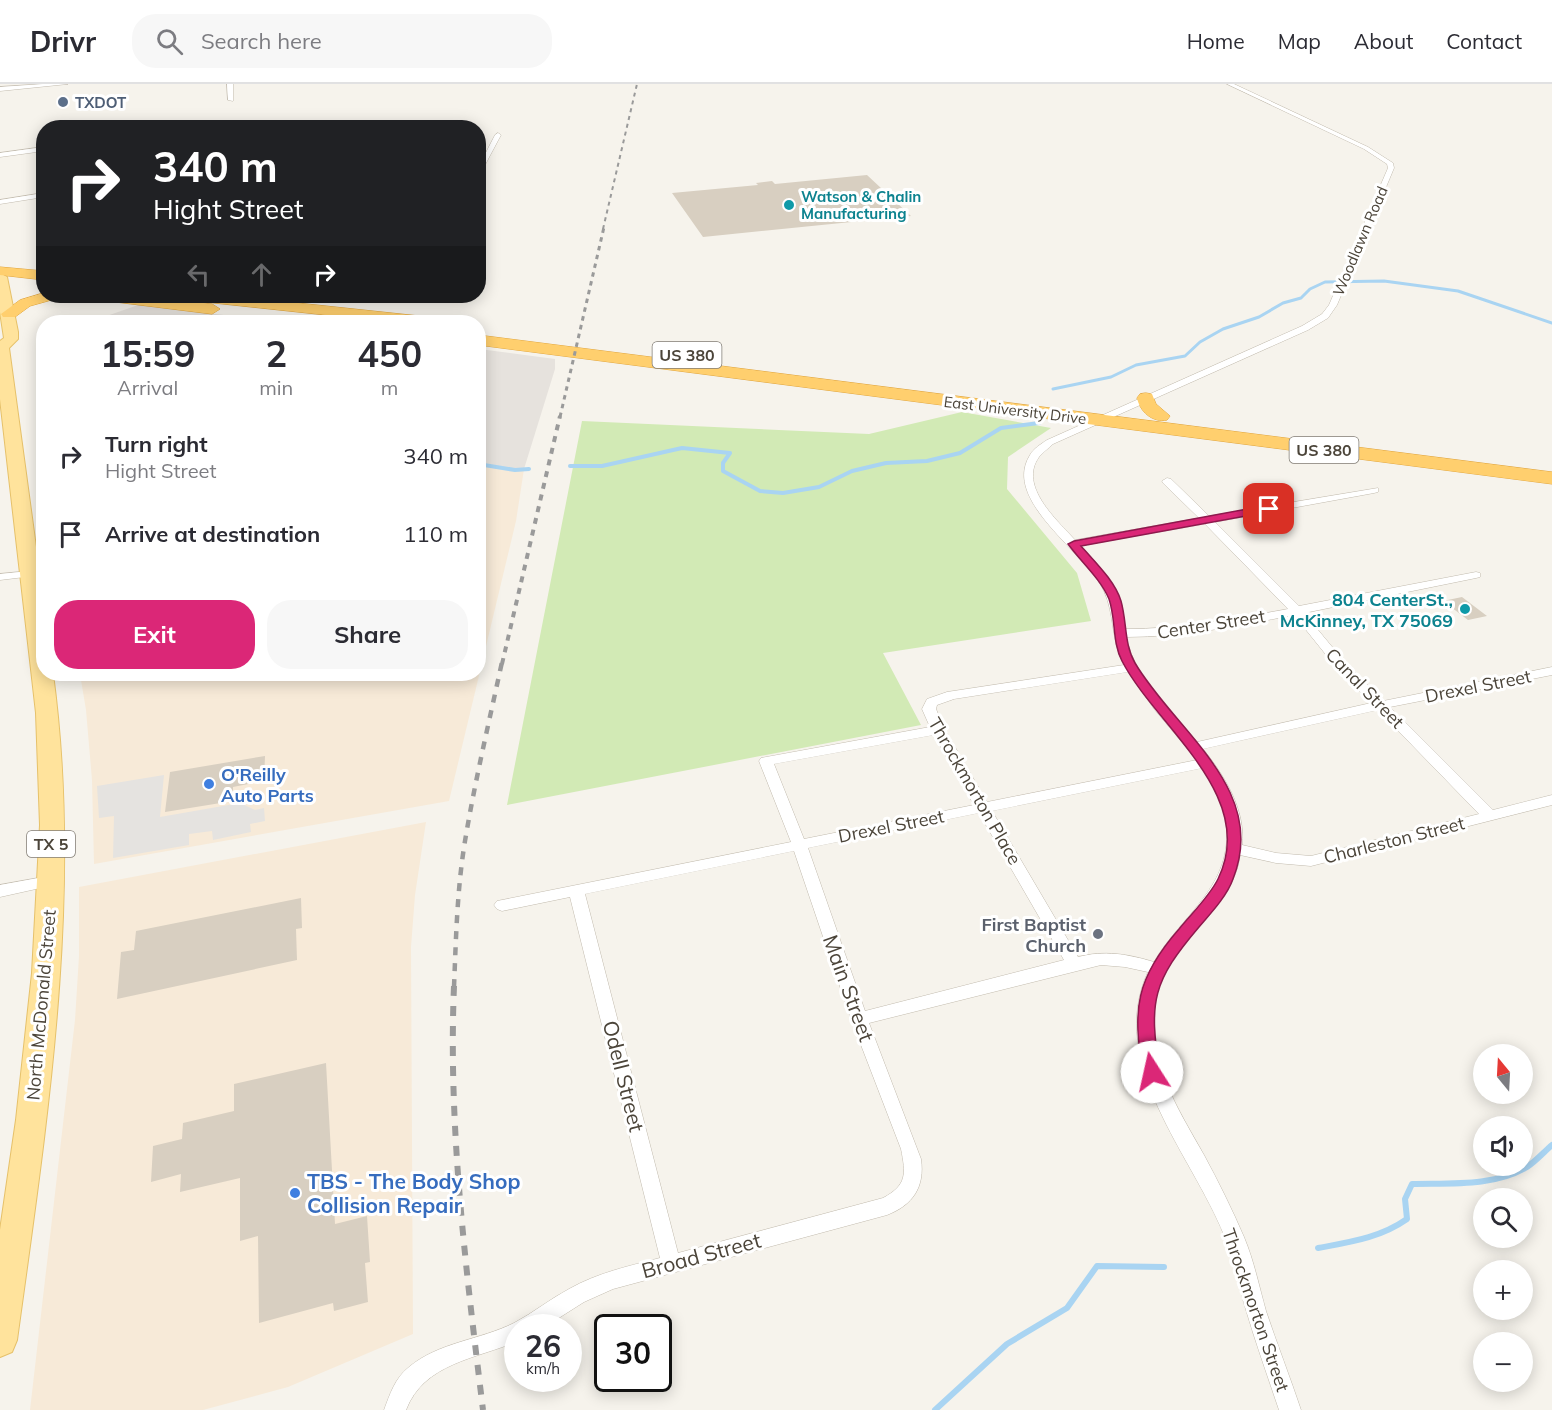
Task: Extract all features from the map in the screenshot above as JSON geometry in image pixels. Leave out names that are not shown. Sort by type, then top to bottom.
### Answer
[{"type":"highway","points":[[0,278],[36,276]]},
{"type":"highway","points":[[0,278],[36,285]]},
{"type":"highway","points":[[9,314],[25,303],[36,300]]},
{"type":"highway","points":[[163,303],[264,315]]},
{"type":"highway","points":[[219,310],[230,303]]},
{"type":"highway","points":[[261,303],[367,315]]},
{"type":"highway","name":"East University Drive","points":[[486,329],[1096,421],[1552,464]]},
{"type":"highway","name":"East University Drive","points":[[486,341],[1161,416],[1552,478]]},
{"type":"highway","points":[[1146,398],[1148,406],[1161,416]]},
{"type":"main road","name":"North McDonald Street","points":[[0,278],[9,314],[11,339],[1,346],[36,627]]},
{"type":"main road","name":"North McDonald Street","points":[[0,1340],[29,1142],[49,952],[51,804],[47,711],[43,681]]},
{"type":"street","points":[[0,89],[65,84]]},
{"type":"street","points":[[230,84],[231,100]]},
{"type":"street","name":"Woodlawn Road","points":[[1096,421],[1295,333],[1325,316],[1333,305],[1391,168],[1390,163],[1384,157],[1230,84]]},
{"type":"street","points":[[486,154],[498,135]]},
{"type":"street","points":[[0,155],[36,150]]},
{"type":"street","points":[[0,202],[36,196]]},
{"type":"street","name":"Throckmorton Street","points":[[1096,421],[1045,445],[1034,456],[1028,474],[1030,488],[1035,498],[1112,593],[1117,608],[1122,648],[1132,668],[1221,786],[1229,805],[1234,824],[1234,848],[1229,869],[1221,888],[1176,941],[1157,969],[1149,992],[1145,1021],[1152,1072],[1165,1104],[1205,1176],[1234,1236],[1253,1302],[1290,1410]]},
{"type":"street","name":"Canal Street","points":[[1167,481],[1296,610],[1327,650],[1490,816]]},
{"type":"street","points":[[1074,544],[1374,490]]},
{"type":"street","points":[[0,577],[29,574]]},
{"type":"street","name":"Center Street","points":[[1121,633],[1165,633],[1193,630],[1476,575]]},
{"type":"street","name":"Throckmorton Place","points":[[1073,962],[938,730],[929,709],[932,702],[940,698],[1132,668]]},
{"type":"street","name":"Drexel Street","points":[[1193,747],[1381,705],[1552,671]]},
{"type":"street","name":"Main Street","points":[[887,1206],[902,1199],[913,1185],[915,1168],[910,1149],[859,1019],[799,844],[766,761],[938,730]]},
{"type":"street","name":"Drexel Street","points":[[502,905],[1205,764]]},
{"type":"street","name":"Charleston Street","points":[[1234,848],[1276,858],[1311,861],[1550,803]]},
{"type":"street","points":[[0,891],[49,881]]},
{"type":"street","name":"Odell Street","points":[[576,890],[671,1263]]},
{"type":"street","points":[[859,1019],[1073,962],[1111,958],[1157,969]]},
{"type":"street","name":"Broad Street","points":[[546,1314],[577,1295],[601,1284],[671,1263],[887,1206]]},
{"type":"street","points":[[395,1410],[400,1394],[412,1376],[427,1364],[504,1336]]},
{"type":"shaded area","points":[[138,305],[224,315],[110,315]]},
{"type":"shaded area","points":[[486,350],[555,359],[555,369],[524,469],[515,470],[486,465]]},
{"type":"shaded area","points":[[486,465],[515,470],[524,469],[516,521],[486,646]]},
{"type":"shaded area","points":[[81,681],[478,681],[449,801],[94,864],[92,780]]},
{"type":"shaded area","points":[[164,775],[160,817],[240,803],[255,810],[264,808],[265,821],[250,824],[251,832],[213,840],[212,831],[189,834],[189,845],[113,858],[114,816],[99,818],[97,786]]},
{"type":"shaded area","points":[[426,822],[415,895],[411,947],[413,1334],[288,1387],[203,1410],[30,1410],[75,1020],[79,956],[79,887]]},
{"type":"green space","points":[[962,412],[1051,428],[1008,457],[1007,489],[1077,573],[1091,621],[883,653],[921,725],[507,805],[582,421],[869,434]]},
{"type":"building","name":"Watson & Chalin Manufacturing","points":[[867,175],[911,216],[703,237],[672,193],[758,185],[756,183],[772,181],[775,184]]},
{"type":"building","name":"804 CenterSt., McKinney, TX 75069","points":[[1462,597],[1487,616],[1468,620],[1443,601]]},
{"type":"building","name":"O'Reilly Auto Parts","points":[[265,756],[264,781],[233,787],[233,801],[165,812],[170,772]]},
{"type":"building","points":[[301,898],[302,928],[296,929],[297,960],[117,999],[121,952],[134,950],[136,931]]},
{"type":"building","name":"TBS - The Body Shop Collision Repair","points":[[326,1063],[335,1224],[367,1216],[370,1262],[365,1263],[368,1302],[334,1311],[333,1303],[259,1323],[258,1236],[240,1241],[240,1178],[180,1192],[181,1174],[151,1182],[153,1146],[182,1139],[183,1123],[234,1111],[234,1084]]},
{"type":"waterway","points":[[1053,389],[1111,377],[1136,365],[1185,356],[1200,342],[1223,329],[1259,317],[1283,303],[1301,298],[1310,289],[1325,282],[1384,281],[1458,291],[1552,323]]},
{"type":"waterway","points":[[570,466],[602,466],[682,448],[730,453],[723,463],[723,471],[760,491],[783,493],[819,487],[852,471],[886,463],[927,461],[960,453],[1001,428],[1039,423]]},
{"type":"waterway","points":[[486,465],[515,470],[529,469]]},
{"type":"waterway","points":[[1318,1248],[1375,1235],[1407,1219],[1405,1199],[1412,1184],[1471,1183],[1500,1178],[1527,1167],[1552,1145]]},
{"type":"waterway","points":[[935,1410],[1007,1344],[1067,1308],[1097,1266],[1164,1267]]},
{"type":"railway","points":[[603,229],[637,84]]},
{"type":"railway","points":[[560,417],[604,227]]},
{"type":"railway","points":[[502,664],[560,416]]},
{"type":"railway","points":[[454,987],[462,859],[502,662]]},
{"type":"railway","points":[[454,986],[456,1145],[483,1410]]},
{"type":"place","name":"TXDOT","points":[[63,102]]},
{"type":"place","name":"Watson & Chalin Manufacturing","points":[[789,205]]},
{"type":"place","name":"804 CenterSt., McKinney, TX 75069","points":[[1465,609]]},
{"type":"place","name":"O'Reilly Auto Parts","points":[[209,784]]},
{"type":"place","name":"First Baptist Church","points":[[1098,934]]},
{"type":"place","name":"TBS - The Body Shop Collision Repair","points":[[295,1193]]},
{"type":"route","points":[[1152,1072],[1145,1034],[1149,992],[1157,969],[1168,952],[1215,897],[1226,879],[1233,858],[1234,824],[1221,786],[1143,685],[1128,662],[1122,648],[1115,600],[1095,568],[1074,544],[1269,509]]}]
